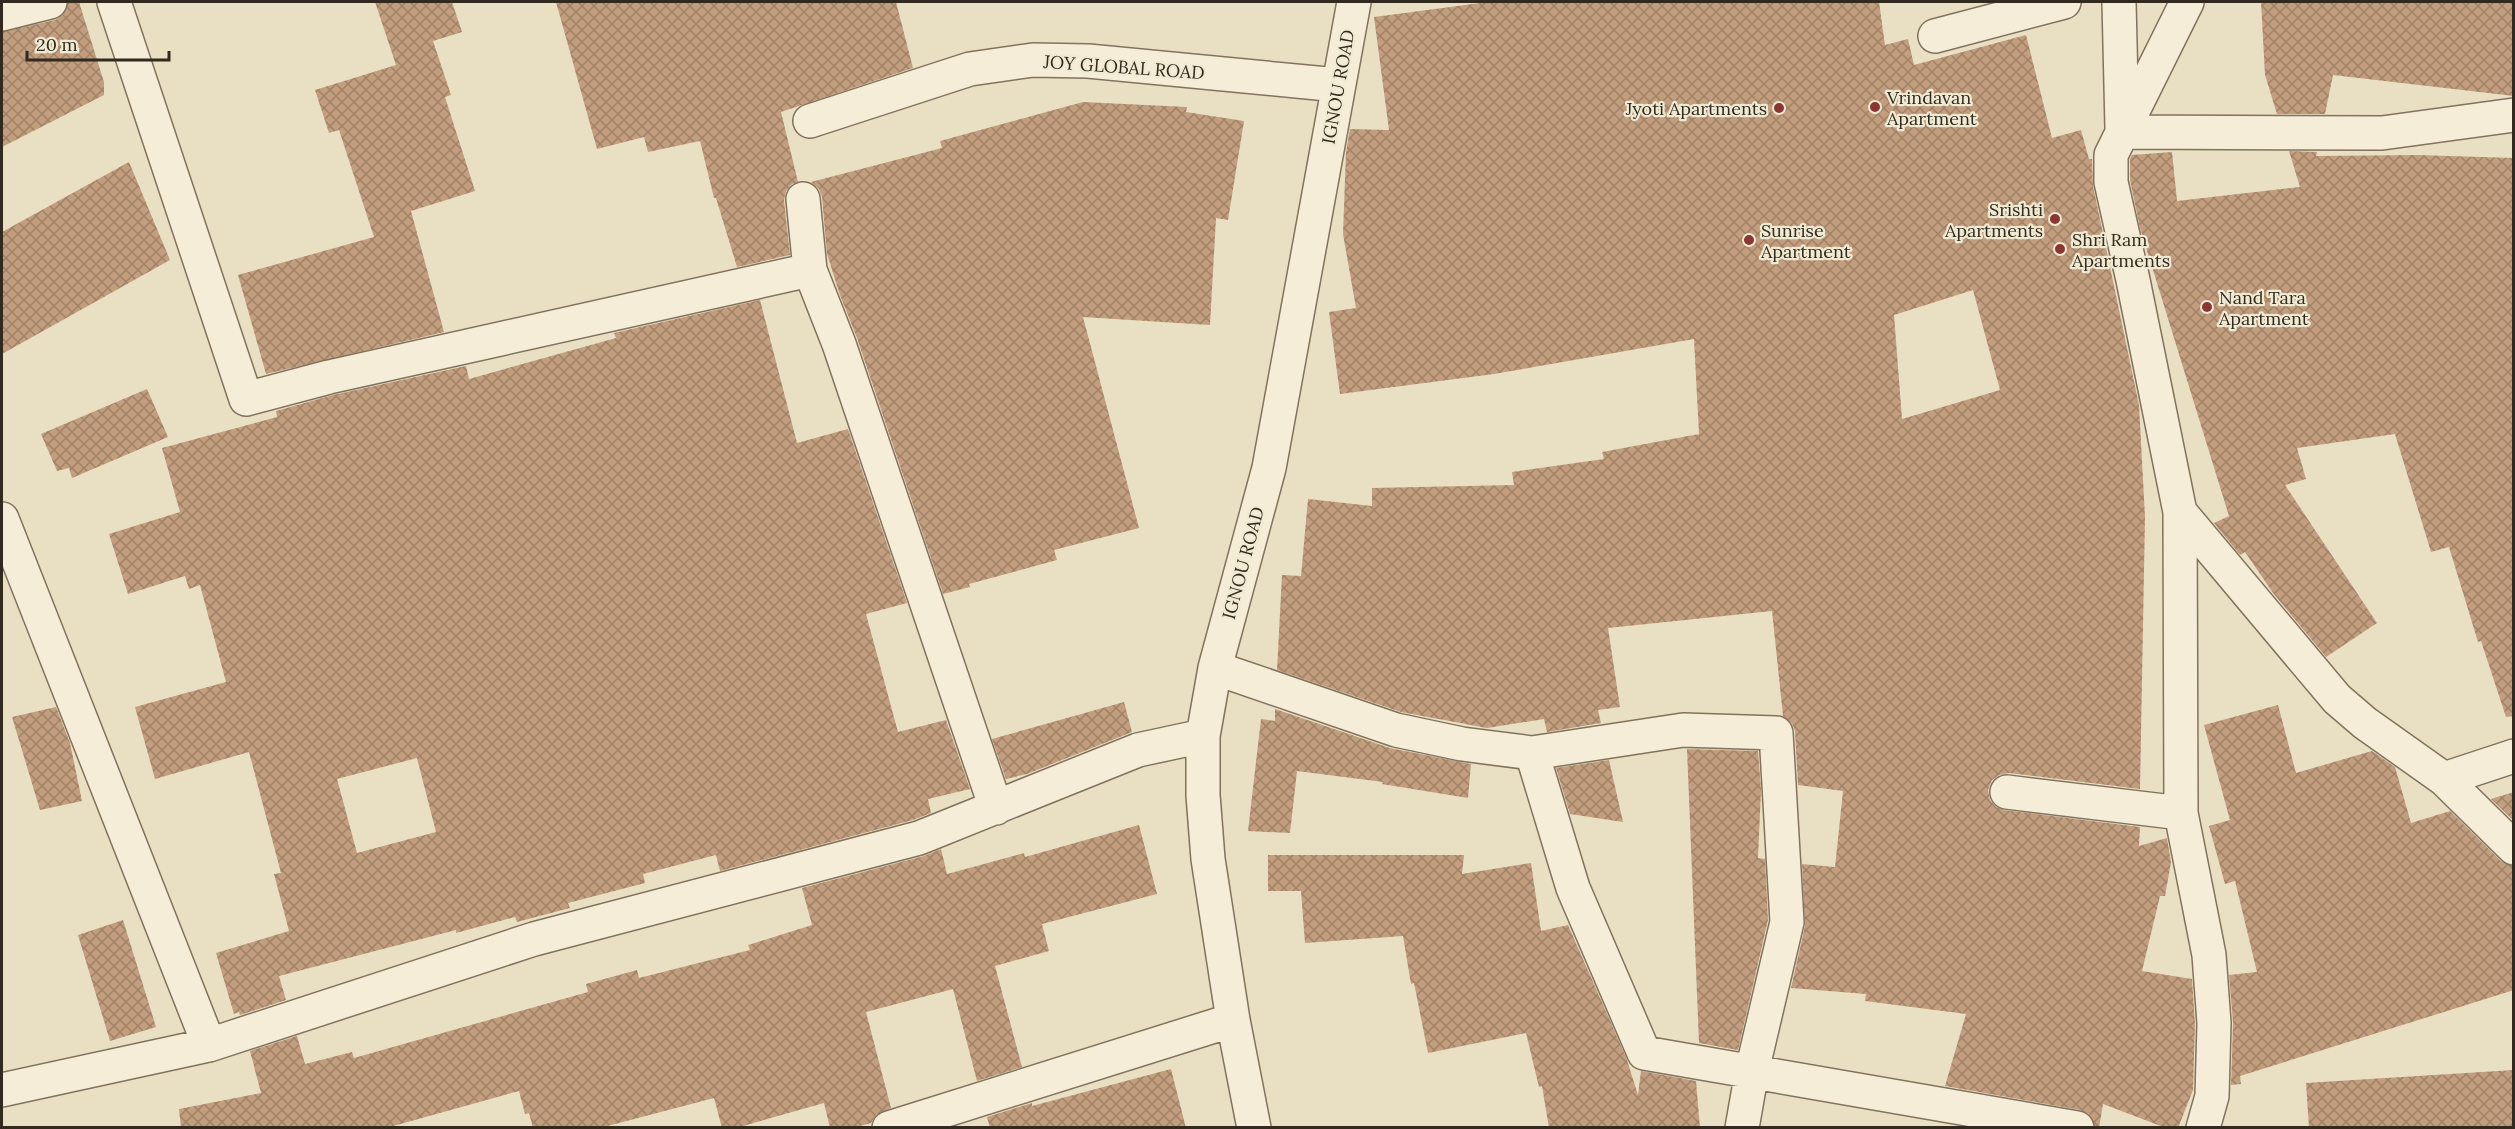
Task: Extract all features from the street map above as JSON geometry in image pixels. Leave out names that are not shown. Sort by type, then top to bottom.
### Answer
[{"type":"street","points":[[2,14],[50,2]]},
{"type":"street","points":[[114,2],[246,399],[329,377],[810,270]]},
{"type":"street","name":"IGNOU ROAD","points":[[1254,1128],[1233,1020],[1208,859],[1203,795],[1203,736],[1215,668],[1269,468],[1354,2]]},
{"type":"street","points":[[1935,36],[2064,2]]},
{"type":"street","points":[[2119,2],[2122,132]]},
{"type":"street","points":[[2187,2],[2111,155],[2111,182],[2180,512],[2181,813],[2209,955],[2214,1023],[2212,1096],[2203,1128]]},
{"type":"street","name":"JOY GLOBAL ROAD","points":[[810,121],[970,69],[1033,60],[1088,61],[1338,85]]},
{"type":"street","points":[[2122,132],[2382,133],[2514,115]]},
{"type":"street","points":[[803,199],[810,270],[839,344],[996,807]]},
{"type":"street","points":[[2180,512],[2337,699],[2364,723],[2444,779],[2514,848]]},
{"type":"street","points":[[2,519],[209,1045]]},
{"type":"street","points":[[1215,668],[1396,730],[1462,744],[1532,753],[1683,730],[1776,733],[1787,922],[1752,1071],[1742,1128]]},
{"type":"street","points":[[2,1090],[209,1045],[534,939],[919,838],[1138,750],[1203,736]]},
{"type":"street","points":[[1532,753],[1573,888],[1644,1053],[2077,1128]]},
{"type":"street","points":[[2444,779],[2514,756]]},
{"type":"street","points":[[2007,792],[2181,813]]},
{"type":"street","points":[[889,1128],[1233,1020]]},
{"type":"building","points":[[68,2],[79,2],[104,82],[104,95],[2,147],[2,32],[55,20],[63,15]]},
{"type":"building","points":[[375,2],[452,2],[462,32],[433,41],[451,95],[445,97],[475,191],[411,211],[444,332],[266,374],[238,275],[374,237],[339,130],[329,133],[315,90],[396,65]]},
{"type":"building","points":[[556,2],[896,2],[913,68],[781,112],[798,182],[792,184],[786,191],[784,200],[790,255],[737,267],[716,198],[714,198],[700,141],[648,152],[644,137],[597,149]]},
{"type":"building","points":[[1488,2],[1879,2],[1885,45],[1908,39],[1914,65],[2026,35],[2052,138],[2081,130],[2089,159],[2092,159],[2093,186],[2139,405],[2145,517],[2140,789],[2009,773],[1999,775],[1992,780],[1988,790],[1990,800],[1996,807],[2004,810],[2140,827],[2139,846],[2167,838],[2171,862],[2165,896],[2160,896],[2142,971],[2192,979],[2195,1023],[2193,1090],[2178,1128],[2166,1128],[2103,1104],[2099,1128],[2095,1128],[2089,1114],[2080,1110],[1945,1086],[1966,1014],[1865,1001],[1866,994],[1791,988],[1805,926],[1802,864],[1835,867],[1843,791],[1798,785],[1795,731],[1792,723],[1783,716],[1772,611],[1608,628],[1620,707],[1598,710],[1601,723],[1547,732],[1544,719],[1487,728],[1401,712],[1277,670],[1282,575],[1301,576],[1308,499],[1372,506],[1372,488],[1514,485],[1512,472],[1604,459],[1602,452],[1699,434],[1694,339],[1494,374],[1340,394],[1329,312],[1356,308],[1343,234],[1346,152],[1350,129],[1389,130],[1374,17]],"holes":[[[1973,290],[2000,390],[1902,419],[1894,315]]]},
{"type":"building","points":[[2261,2],[2514,2],[2514,96],[2333,75],[2325,114],[2277,114],[2265,75]]},
{"type":"building","points":[[1083,102],[1187,107],[1186,112],[1244,121],[1228,220],[1216,218],[1210,325],[1083,317],[1139,528],[1054,550],[1057,560],[969,584],[970,587],[943,594],[857,338],[840,295],[827,254],[822,197],[819,189],[811,182],[942,148],[940,141]]},
{"type":"building","points":[[2289,151],[2317,152],[2316,156],[2417,155],[2514,158],[2514,716],[2506,717],[2481,641],[2478,642],[2449,547],[2431,552],[2395,434],[2297,448],[2306,479],[2285,485],[2377,623],[2326,657],[2273,593],[2245,552],[2240,555],[2214,523],[2229,516],[2140,228],[2130,180],[2130,159],[2132,155],[2172,152],[2177,201],[2300,187]]},
{"type":"building","points":[[129,162],[170,260],[2,354],[2,232]]},
{"type":"building","points":[[760,300],[797,443],[848,429],[907,603],[866,614],[898,732],[946,720],[970,789],[928,799],[931,813],[913,820],[720,871],[716,855],[643,874],[645,883],[568,903],[570,908],[517,922],[515,917],[456,933],[456,930],[279,976],[286,1000],[240,1015],[239,1012],[234,1014],[216,953],[289,931],[274,874],[281,873],[249,752],[155,779],[135,707],[226,682],[200,585],[189,589],[185,576],[128,594],[109,534],[180,512],[162,448],[277,417],[276,411],[333,395],[466,366],[469,379],[616,338],[614,333]],"holes":[[[417,758],[436,832],[357,853],[337,779]]]},
{"type":"building","points":[[147,389],[168,437],[72,478],[69,468],[57,471],[41,434]]},
{"type":"building","points":[[1124,702],[1132,732],[1027,774],[1006,779],[992,739]]},
{"type":"building","points":[[2278,705],[2296,773],[2372,751],[2395,767],[2411,823],[2450,811],[2501,861],[2514,866],[2514,990],[2240,1076],[2241,1084],[2231,1085],[2233,1023],[2229,975],[2257,972],[2235,881],[2225,884],[2209,826],[2230,820],[2204,725]]},
{"type":"building","points":[[56,707],[70,743],[82,801],[40,810],[12,717]]},
{"type":"building","points":[[1275,709],[1390,748],[1471,764],[1468,798],[1382,784],[1383,782],[1297,771],[1290,833],[1248,831],[1261,719],[1275,721]]},
{"type":"building","points":[[1687,749],[1758,751],[1761,790],[1758,858],[1765,859],[1768,920],[1738,1050],[1699,1043]]},
{"type":"building","points":[[1609,760],[1623,822],[1570,814],[1556,768]]},
{"type":"building","points":[[2514,792],[2514,821],[2491,799]]},
{"type":"building","points":[[1139,825],[1157,894],[1042,924],[1049,951],[995,966],[1022,1067],[977,1081],[953,989],[866,1012],[891,1108],[876,1115],[871,1123],[853,1128],[830,1128],[824,1103],[736,1128],[722,1128],[714,1098],[600,1128],[533,1128],[529,1113],[525,1114],[519,1091],[386,1128],[181,1128],[179,1109],[261,1093],[250,1051],[297,1036],[305,1064],[352,1052],[354,1058],[588,992],[586,984],[637,970],[639,978],[750,950],[748,945],[812,925],[802,888],[924,856],[941,849],[947,874],[1024,853],[1025,857]]},
{"type":"building","points":[[1268,855],[1464,855],[1462,874],[1531,863],[1541,931],[1568,925],[1626,1057],[1638,1095],[1641,1071],[1696,1081],[1700,1128],[1549,1128],[1542,1086],[1539,1087],[1526,1033],[1428,1053],[1414,983],[1411,984],[1403,936],[1305,943],[1301,891],[1268,891]]},
{"type":"building","points":[[123,920],[156,1027],[110,1041],[78,935]]},
{"type":"building","points":[[1171,1069],[1186,1128],[990,1128],[987,1117],[1032,1103],[1032,1106]]},
{"type":"building","points":[[2514,1070],[2514,1128],[2309,1128],[2306,1083]]},
{"type":"place","name":"Vrindavan Apartment","points":[[1875,107]]},
{"type":"place","name":"Jyoti Apartments","points":[[1779,108]]},
{"type":"place","name":"Srishti Apartments","points":[[2055,219]]},
{"type":"place","name":"Sunrise Apartment","points":[[1749,240]]},
{"type":"place","name":"Shri Ram Apartments","points":[[2060,249]]},
{"type":"place","name":"Nand Tara Apartment","points":[[2207,307]]}]
